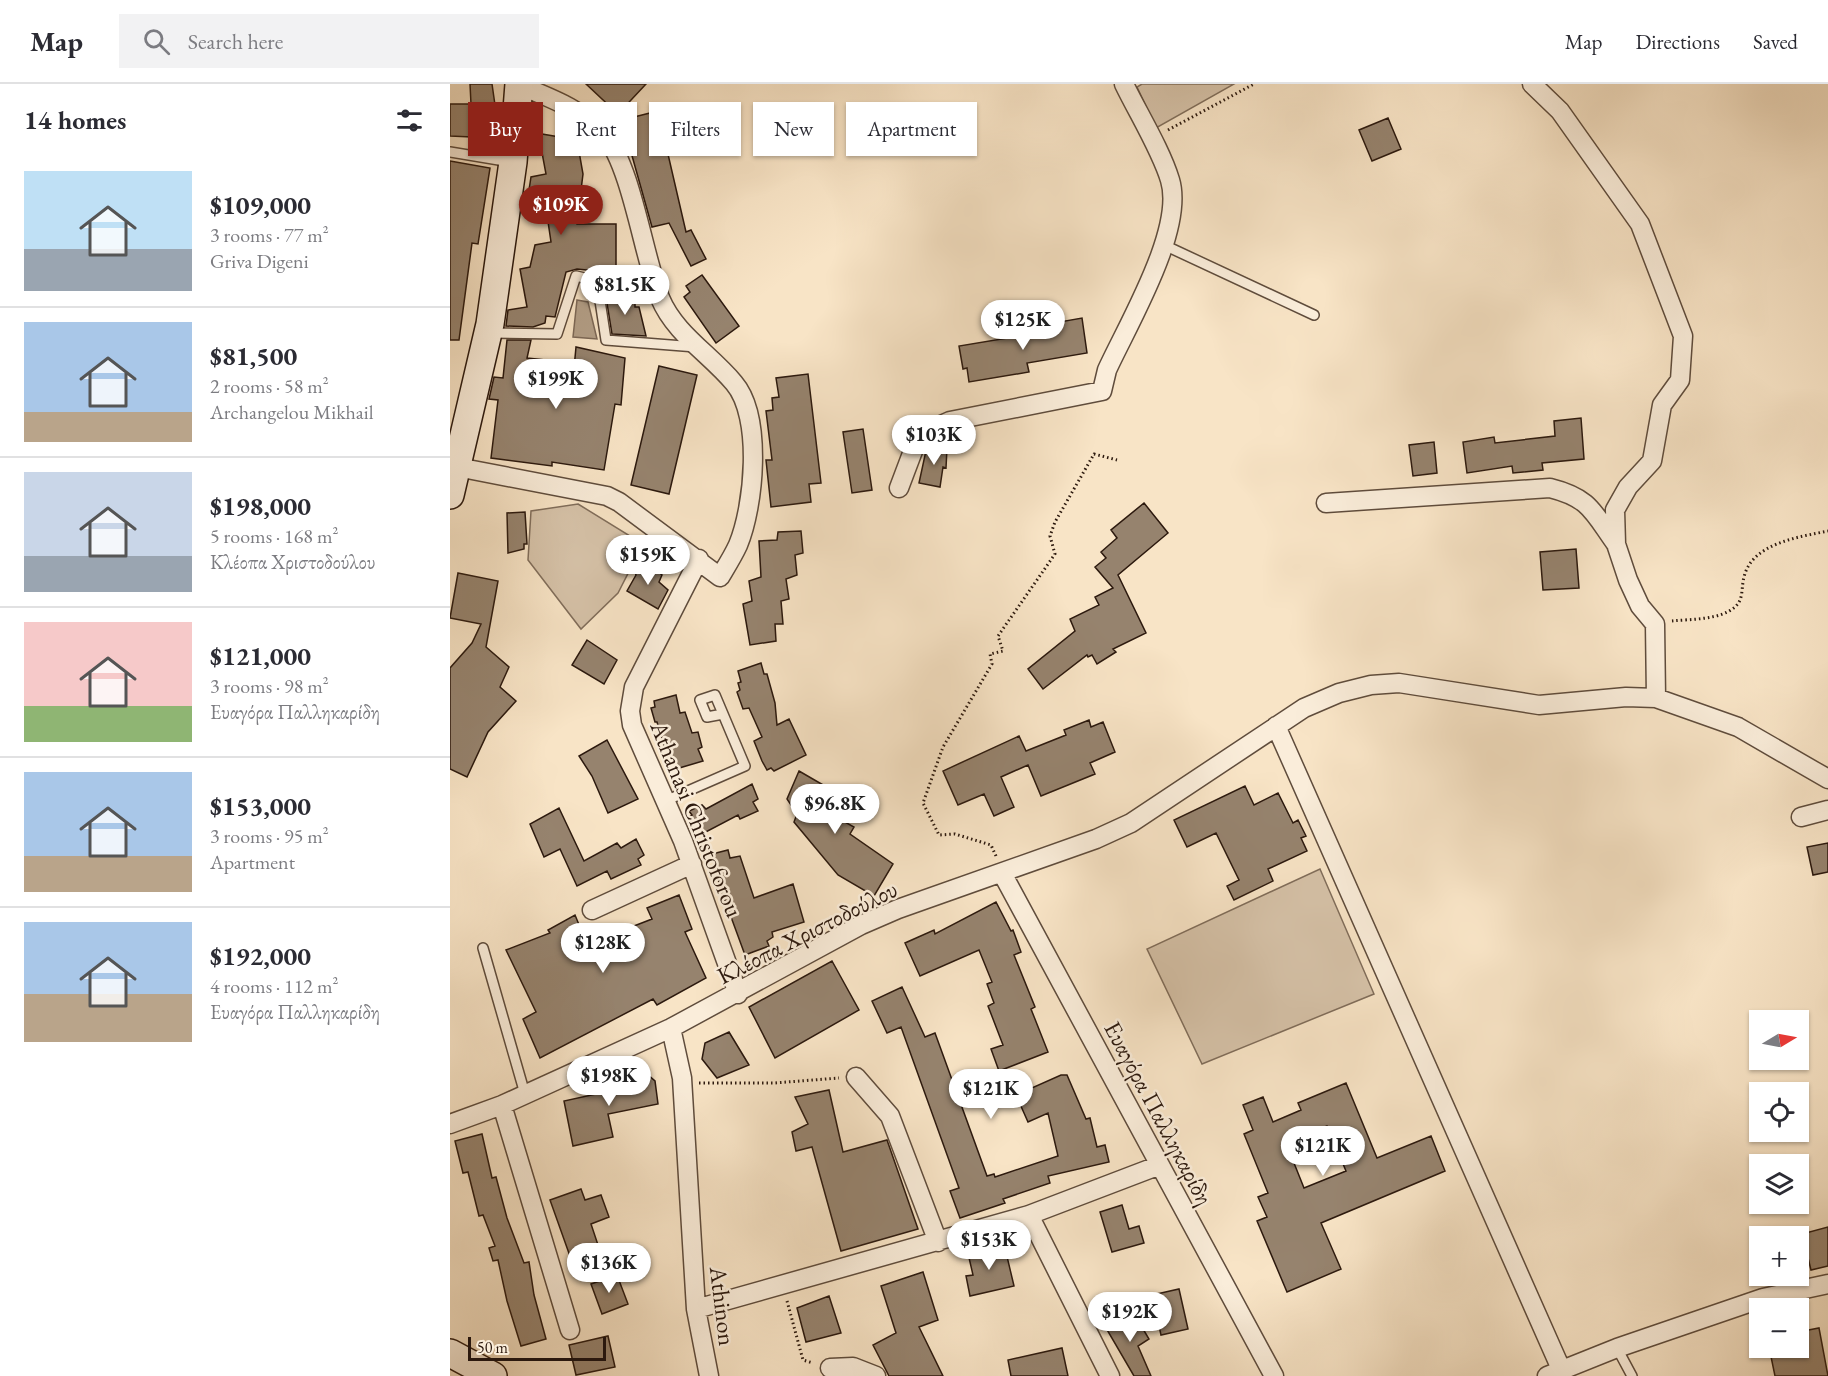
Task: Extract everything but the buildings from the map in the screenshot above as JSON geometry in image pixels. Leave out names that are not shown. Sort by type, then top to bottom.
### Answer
[{"type":"main road","points":[[450,495],[456,449],[488,333],[513,162],[519,85]]},
{"type":"main road","points":[[450,1353],[493,1376]]},
{"type":"street","points":[[899,488],[919,435],[950,421],[1102,391],[1107,370],[1164,245],[1172,218],[1170,181],[1124,84]]},
{"type":"street","points":[[1532,84],[1560,111],[1640,224],[1683,336],[1680,380],[1662,405],[1652,461],[1628,487],[1615,510],[1616,544]]},
{"type":"street","points":[[456,449],[607,496],[619,502],[699,559],[720,577],[737,547],[746,520],[750,489],[751,433],[742,395],[735,383],[697,347],[672,319],[661,299],[621,168],[605,135],[566,106],[519,85]]},
{"type":"street","points":[[1326,503],[1550,488],[1575,495],[1588,505],[1616,544],[1640,606],[1655,624],[1656,698]]},
{"type":"street","name":"Athanasi Christoforou","points":[[699,559],[634,687],[631,698],[632,725],[692,864],[738,994]]},
{"type":"street","name":"Κλέοπα Χριστοδούλου","points":[[450,1124],[502,1105],[671,1028],[738,994],[861,925],[898,909],[1096,839],[1131,823],[1304,708],[1339,693],[1371,685],[1399,683],[1539,705],[1626,697],[1656,698],[1738,727],[1828,779]]},
{"type":"street","points":[[1276,726],[1554,1372],[1763,1298],[1828,1284]]},
{"type":"street","points":[[1801,817],[1828,810]]},
{"type":"street","points":[[592,910],[692,864]]},
{"type":"street","name":"Ευαγόρα Παλληκαρίδη","points":[[1002,873],[1274,1376]]},
{"type":"street","name":"Athinon","points":[[671,1028],[682,1083],[696,1309],[709,1376]]},
{"type":"street","points":[[856,1077],[890,1116],[938,1242]]},
{"type":"street","points":[[502,1105],[570,1330]]},
{"type":"street","points":[[696,1309],[1029,1215],[1160,1165]]},
{"type":"street","points":[[1029,1215],[1110,1376]]},
{"type":"street","points":[[830,1368],[853,1367],[876,1376]]},
{"type":"lane","points":[[450,152],[513,162]]},
{"type":"lane","points":[[1164,245],[1314,315]]},
{"type":"lane","points":[[488,333],[557,334],[576,276],[597,281],[606,340],[697,347]]},
{"type":"lane","points":[[665,801],[745,766],[723,714]]},
{"type":"lane","points":[[483,948],[525,1094]]},
{"type":"lane","points":[[1617,1348],[1632,1376]]},
{"type":"path","points":[[1150,140],[1254,84]]},
{"type":"path","points":[[1002,873],[992,845],[956,834],[939,835],[923,803],[943,747],[992,664],[990,654],[1003,651],[998,636],[1055,554],[1050,536],[1064,503],[1094,454],[1117,460]]},
{"type":"path","points":[[1655,624],[1722,615],[1740,601],[1747,567],[1761,552],[1806,536],[1828,531]]},
{"type":"path","points":[[682,1083],[774,1083],[856,1077]]},
{"type":"path","points":[[783,1285],[803,1360],[830,1368]]},
{"type":"shaded area","points":[[1142,84],[1234,84],[1156,128],[1137,87]]},
{"type":"shaded area","points":[[577,300],[588,302],[597,339],[573,337]]},
{"type":"shaded area","points":[[578,504],[643,544],[618,593],[581,629],[528,560],[531,511]]},
{"type":"shaded area","points":[[1320,869],[1374,994],[1202,1064],[1147,949]]}]
